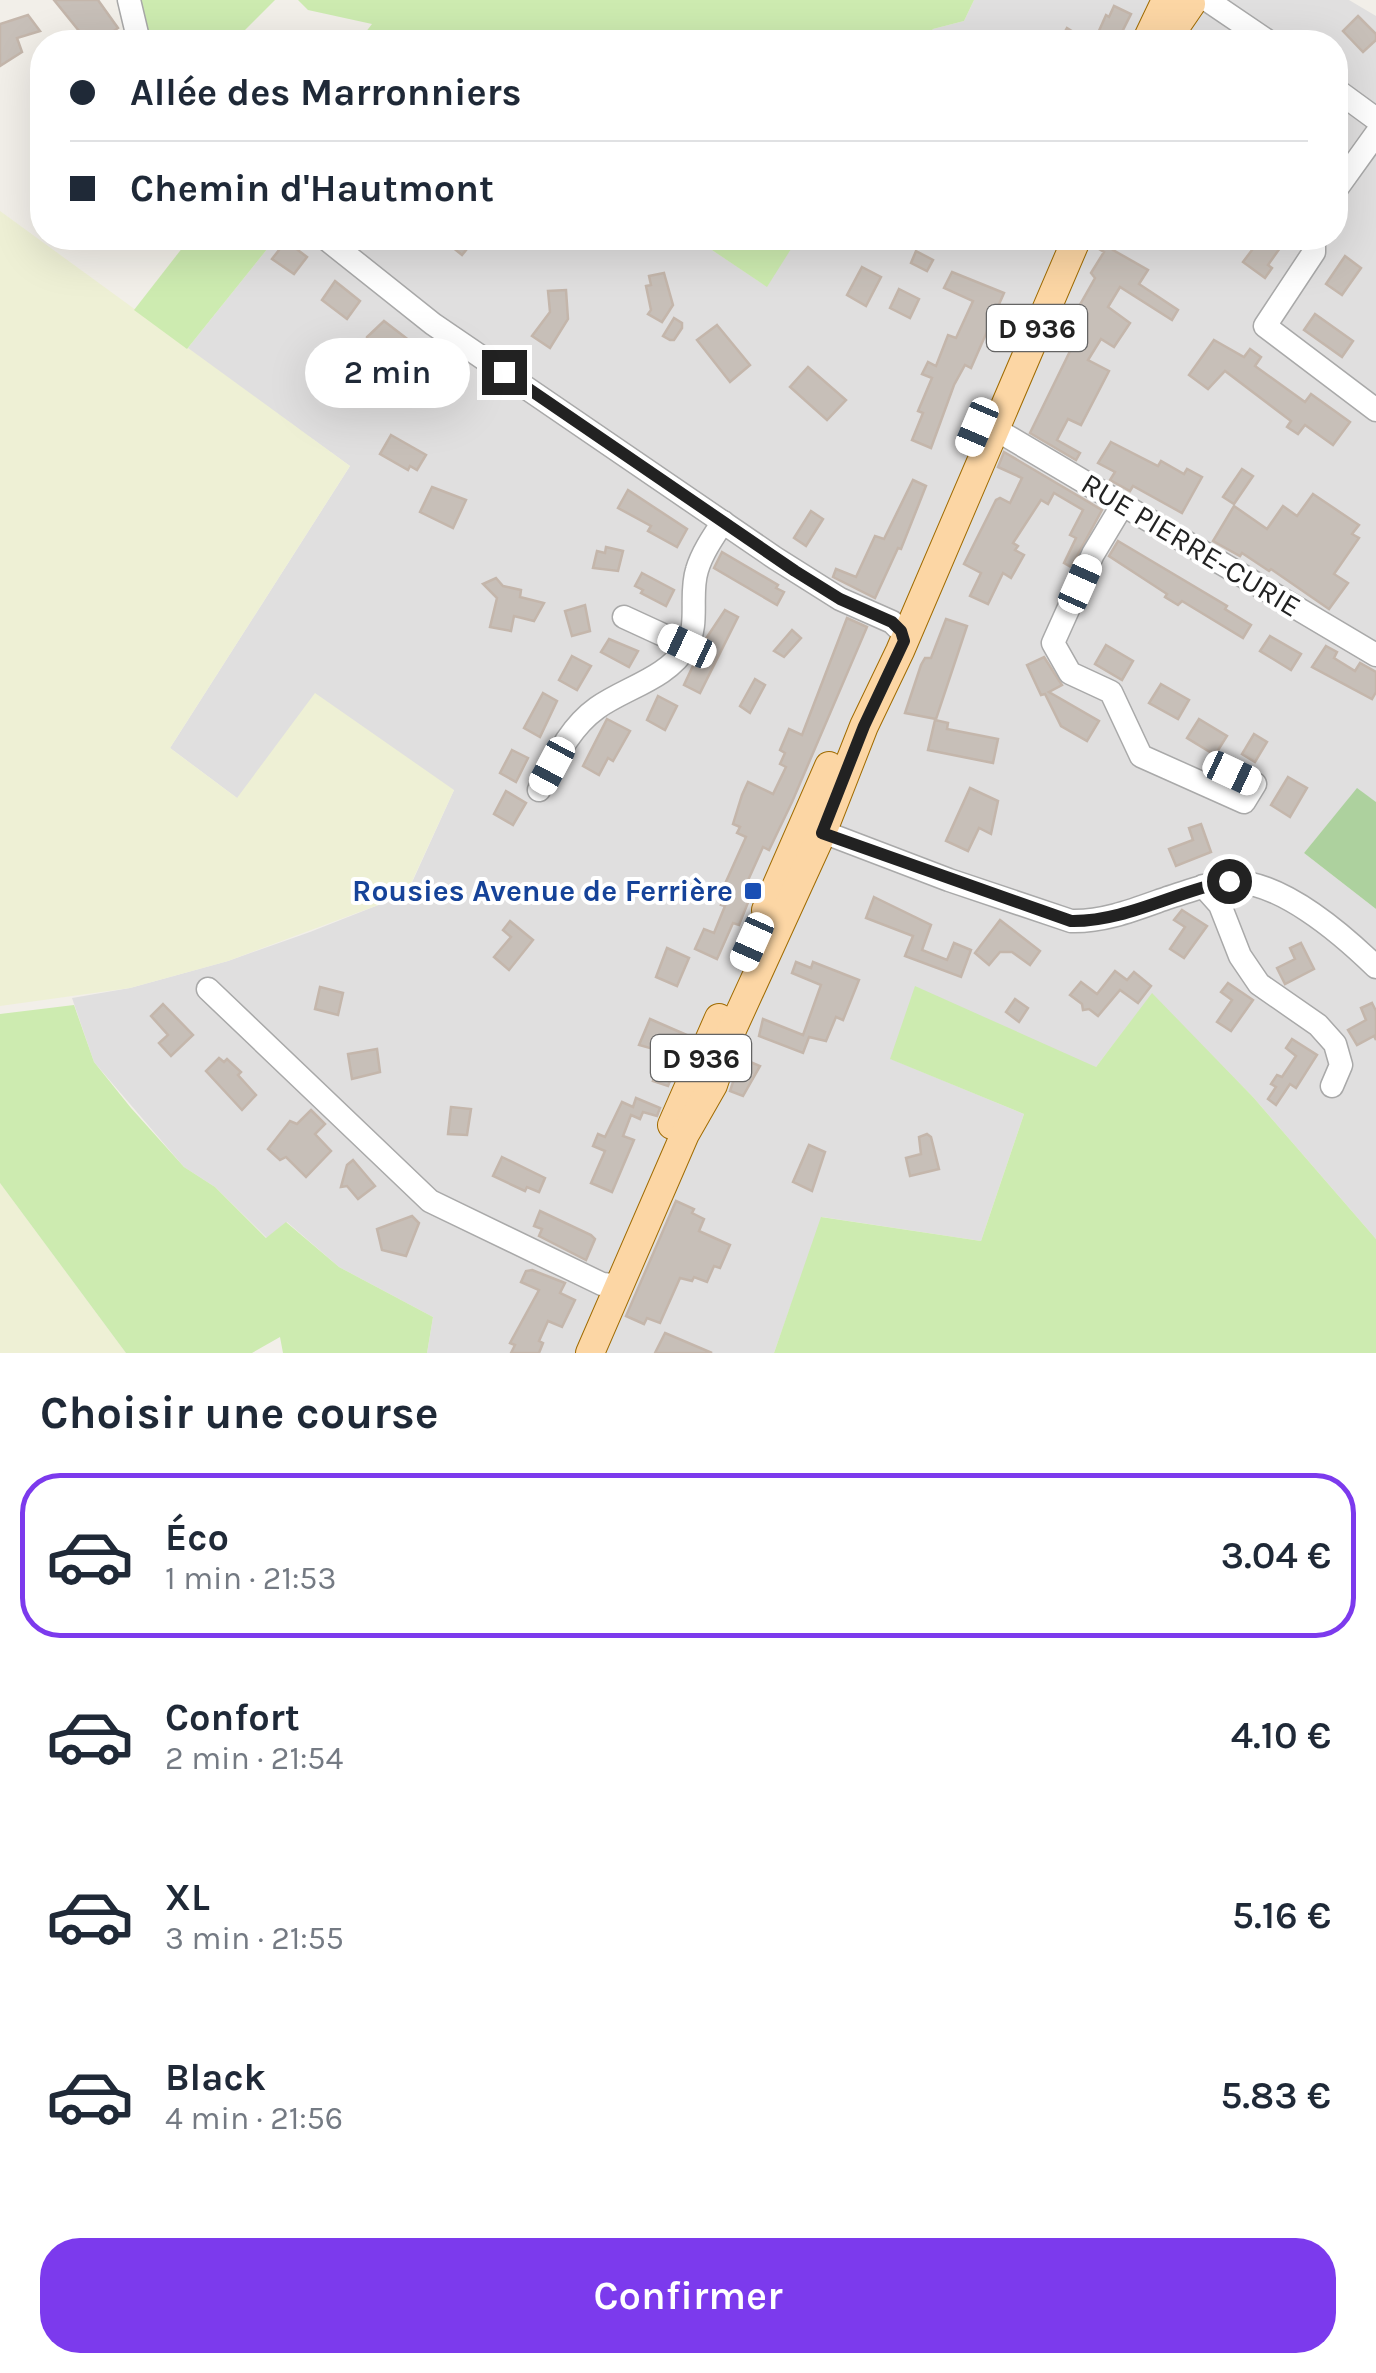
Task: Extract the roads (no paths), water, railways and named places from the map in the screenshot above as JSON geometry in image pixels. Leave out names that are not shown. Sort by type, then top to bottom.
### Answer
[{"type":"main road","points":[[1158,30],[1188,1]]},
{"type":"main road","points":[[1172,30],[1188,1]]},
{"type":"main road","name":"D 936","points":[[994,427],[1056,250]]},
{"type":"main road","name":"D 936","points":[[571,1353],[612,1288],[713,1085],[811,831],[1071,250]]},
{"type":"main road","name":"D 936","points":[[590,1353],[612,1288]]},
{"type":"street","points":[[128,0],[136,30]]},
{"type":"street","points":[[1188,1],[1245,30]]},
{"type":"street","points":[[1348,99],[1376,119]]},
{"type":"street","points":[[1348,173],[1376,134]]},
{"type":"street","points":[[340,250],[433,324],[815,584],[904,625]]},
{"type":"street","points":[[1314,250],[1265,326],[1376,410]]},
{"type":"street","name":"RUE PIERRE-CURIE","points":[[994,427],[1376,655]]},
{"type":"street","points":[[1123,504],[1093,554],[1054,643],[1070,674],[1111,692],[1141,756],[1224,794]]},
{"type":"street","points":[[539,790],[564,742],[581,722],[597,708],[663,670],[687,646],[692,632],[696,571],[723,522]]},
{"type":"street","points":[[624,617],[687,646]]},
{"type":"street","points":[[811,831],[1071,921],[1116,915],[1203,886],[1229,881],[1257,884],[1300,905],[1376,968]]},
{"type":"street","points":[[1203,886],[1220,905],[1240,956],[1259,984],[1318,1026],[1335,1044],[1341,1065],[1332,1086]]},
{"type":"street","points":[[208,989],[430,1201],[612,1288]]},
{"type":"place","name":"Rousies Avenue de Ferrière","points":[[753,891]]}]
